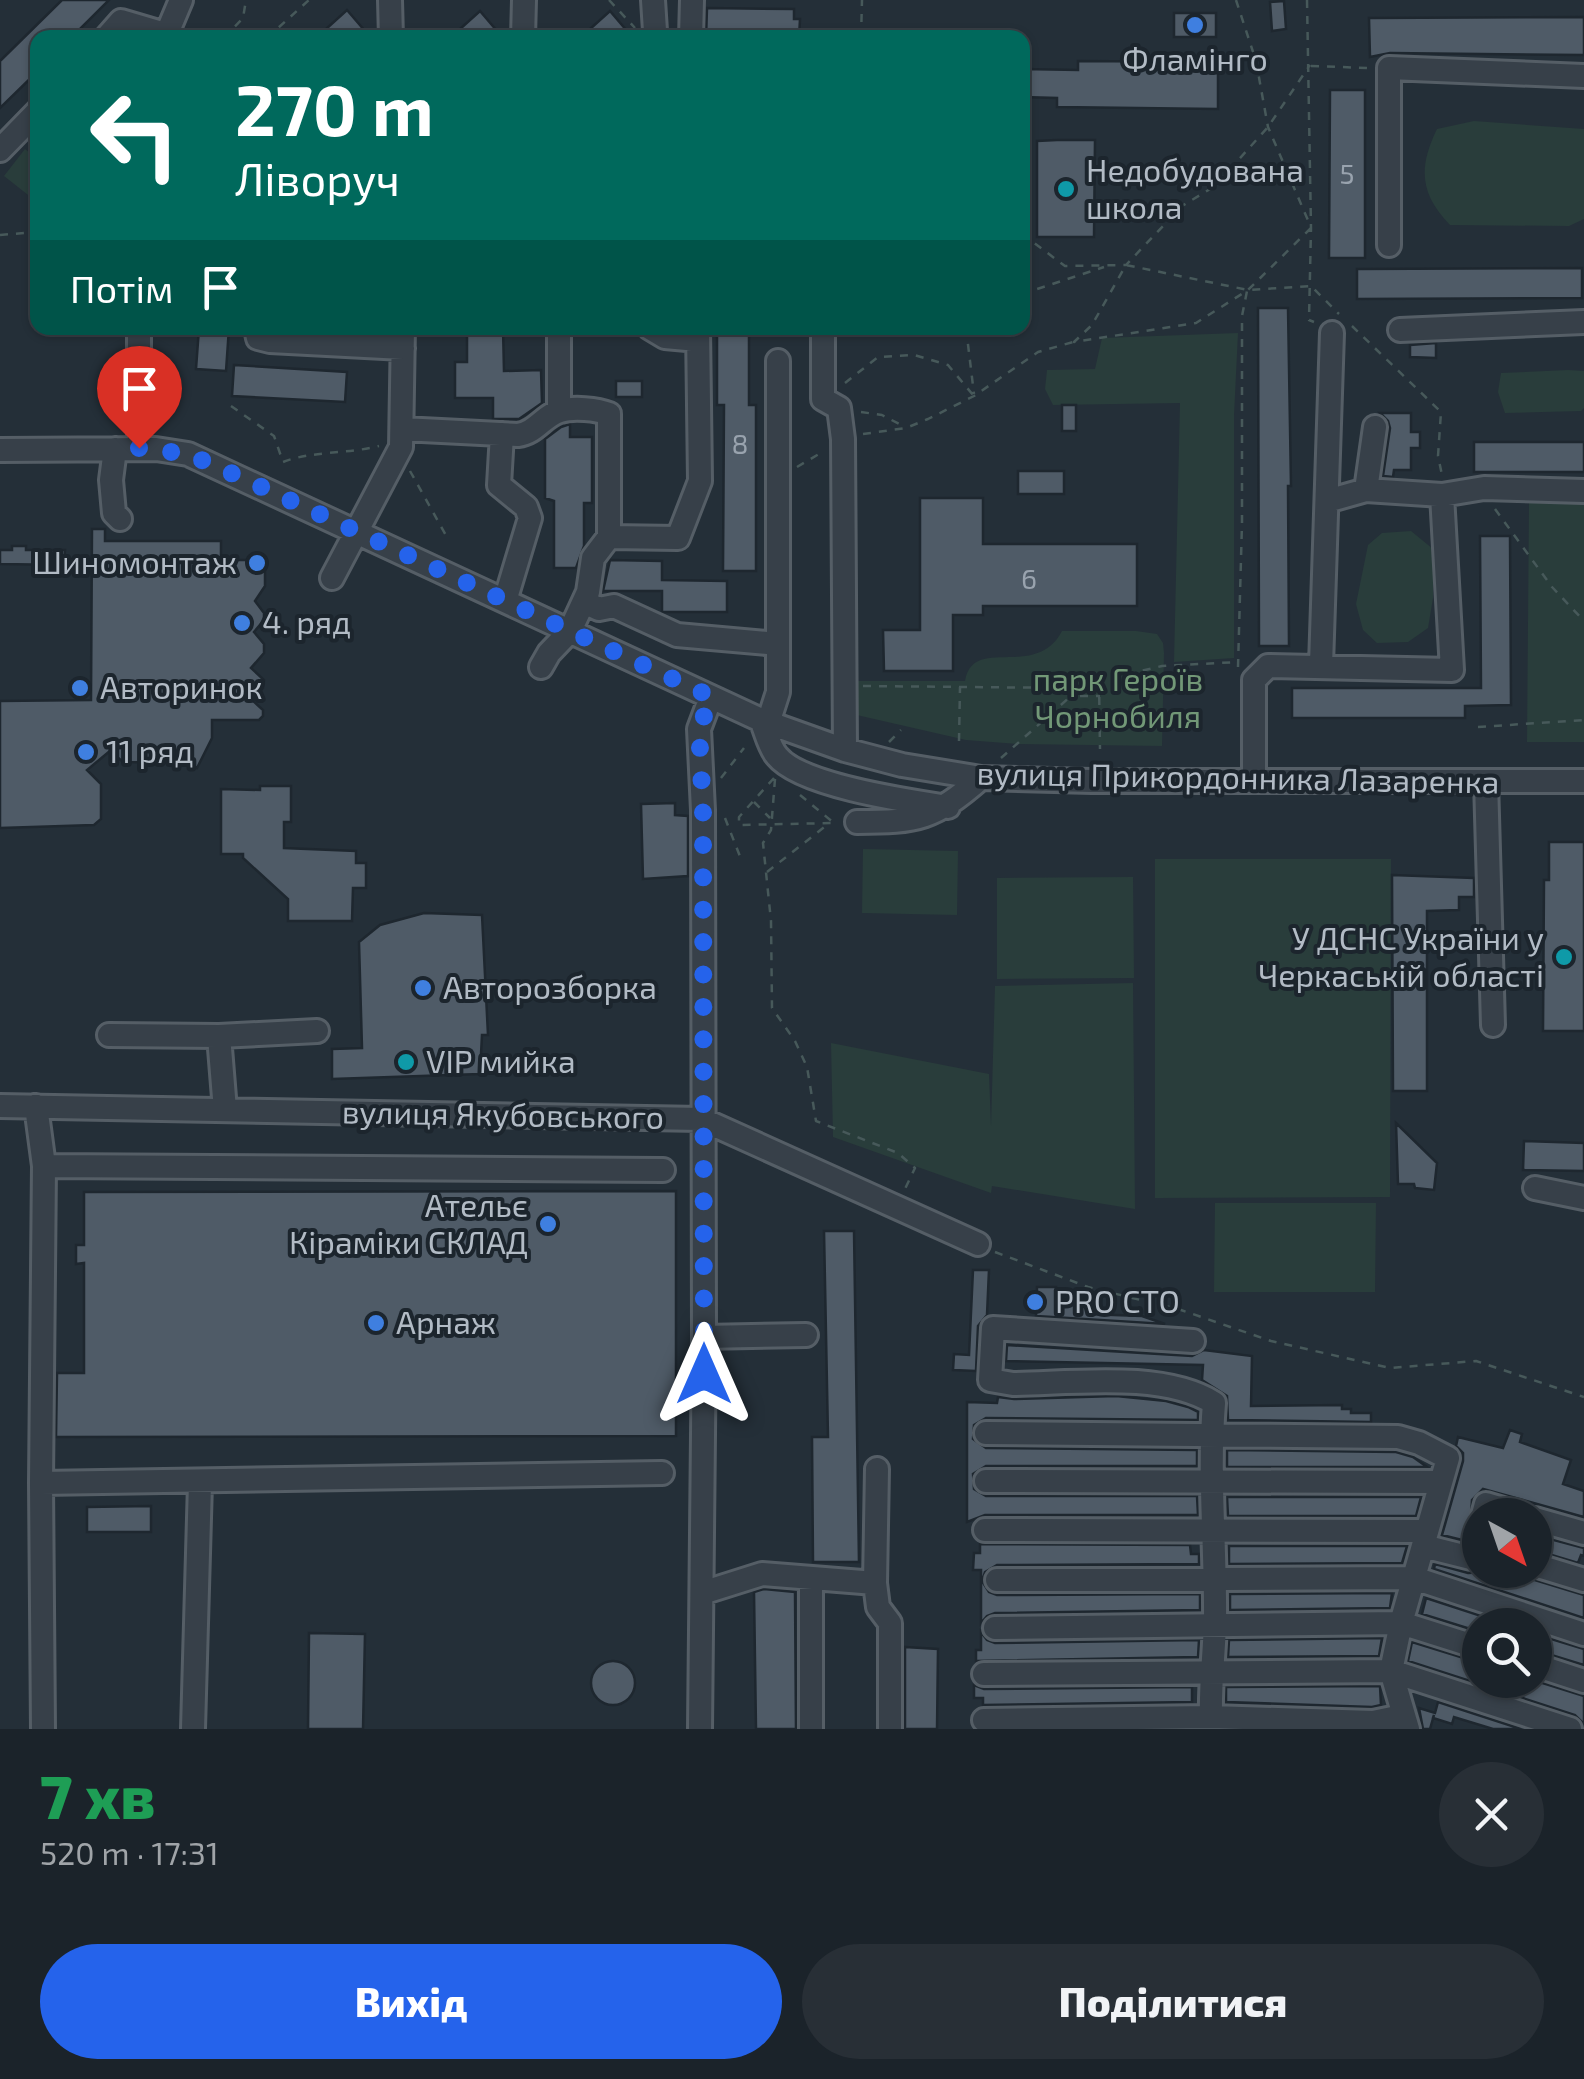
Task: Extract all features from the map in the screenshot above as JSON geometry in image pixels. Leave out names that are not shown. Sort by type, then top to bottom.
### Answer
[{"type":"street","points":[[168,30],[181,0]]},
{"type":"street","points":[[390,0],[391,30]]},
{"type":"street","points":[[522,30],[524,0]]},
{"type":"street","points":[[653,0],[655,30]]},
{"type":"street","points":[[691,30],[692,0]]},
{"type":"street","points":[[114,30],[122,21],[148,30]]},
{"type":"street","points":[[1389,245],[1389,68],[1584,76]]},
{"type":"street","points":[[0,150],[30,118]]},
{"type":"street","points":[[1400,330],[1584,322]]},
{"type":"street","points":[[1321,665],[1332,333]]},
{"type":"street","points":[[138,335],[139,448]]},
{"type":"street","points":[[257,335],[270,341],[403,338],[401,441],[332,578]]},
{"type":"street","points":[[559,335],[559,411]]},
{"type":"street","points":[[662,335],[687,335]]},
{"type":"street","points":[[609,538],[678,538],[693,505],[700,481],[698,335]]},
{"type":"street","points":[[823,335],[831,404],[843,440],[845,750]]},
{"type":"street","points":[[778,361],[777,699],[764,721],[777,757],[804,774],[847,788],[948,806]]},
{"type":"street","points":[[401,441],[526,434],[559,411],[606,412],[611,418],[609,538],[593,558],[584,602],[570,632],[541,667]]},
{"type":"street","points":[[1366,490],[1375,428]]},
{"type":"street","points":[[502,434],[499,485],[530,512],[505,601]]},
{"type":"street","name":"вулиця Прикордонника Лазаренка","points":[[0,450],[139,448],[188,454],[764,721],[845,750],[902,765],[981,778],[1584,782]]},
{"type":"street","points":[[115,449],[111,480],[114,513],[120,518]]},
{"type":"street","points":[[1327,501],[1366,490],[1442,495],[1484,488],[1584,490]]},
{"type":"street","points":[[1254,781],[1254,680],[1268,666],[1452,670],[1442,495]]},
{"type":"street","points":[[584,602],[600,609],[614,606],[677,635],[778,644]]},
{"type":"street","points":[[700,1729],[704,1337],[703,810],[699,728],[712,697]]},
{"type":"street","points":[[836,823],[910,822],[948,806],[981,778]]},
{"type":"street","points":[[1486,781],[1492,1025]]},
{"type":"street","points":[[110,1035],[219,1036],[316,1031]]},
{"type":"street","points":[[219,1036],[225,1110]]},
{"type":"street","name":"вулиця Якубовського","points":[[0,1106],[701,1119],[978,1244]]},
{"type":"street","points":[[36,1106],[44,1166],[43,1729]]},
{"type":"street","points":[[44,1166],[662,1170]]},
{"type":"street","points":[[1535,1188],[1584,1198]]},
{"type":"street","points":[[1192,1341],[993,1328],[990,1380],[1013,1384],[1163,1383],[1198,1393],[1214,1403],[1210,1482],[1215,1626],[1211,1717]]},
{"type":"street","points":[[704,1337],[806,1336]]},
{"type":"street","points":[[984,1720],[1211,1717],[1405,1722],[1391,1672],[1448,1458],[1398,1436],[986,1433]]},
{"type":"street","points":[[877,1469],[875,1584],[878,1607],[890,1623],[890,1729]]},
{"type":"street","points":[[41,1484],[662,1473]]},
{"type":"street","points":[[986,1481],[1441,1482]]},
{"type":"street","points":[[193,1729],[200,1483]]},
{"type":"street","points":[[1552,1523],[1584,1533]]},
{"type":"street","points":[[985,1530],[1212,1531],[1425,1538],[1462,1554]]},
{"type":"street","points":[[1552,1570],[1584,1580]]},
{"type":"street","points":[[702,1593],[762,1574],[875,1584]]},
{"type":"street","points":[[997,1580],[1414,1578],[1584,1634]]},
{"type":"street","points":[[811,1580],[811,1729]]},
{"type":"street","points":[[995,1628],[1401,1623],[1462,1642]]},
{"type":"street","points":[[1552,1670],[1584,1680]]},
{"type":"street","points":[[984,1674],[1391,1672],[1570,1729]]},
{"type":"path","points":[[232,30],[244,18],[246,0]]},
{"type":"path","points":[[275,30],[309,0]]},
{"type":"path","points":[[609,0],[635,30]]},
{"type":"path","points":[[860,30],[862,0]]},
{"type":"path","points":[[1236,0],[1256,61],[1268,127],[1311,228]]},
{"type":"path","points":[[1307,0],[1309,320],[1332,333]]},
{"type":"path","points":[[1074,342],[1092,325],[1126,265],[1182,206],[1214,186],[1268,127],[1310,66]]},
{"type":"path","points":[[1310,66],[1389,68]]},
{"type":"path","points":[[778,478],[843,440],[906,428],[974,396],[1038,352],[1074,342],[1196,323],[1248,290],[1311,228]]},
{"type":"path","points":[[0,236],[30,231]]},
{"type":"path","points":[[1030,240],[1065,266],[1126,265],[1248,290],[1311,286],[1440,412],[1438,456],[1445,486],[1442,495]]},
{"type":"path","points":[[1030,291],[1110,265]]},
{"type":"path","points":[[1238,672],[1242,316],[1248,290]]},
{"type":"path","points":[[967,335],[974,396]]},
{"type":"path","points":[[831,404],[878,357],[914,355],[948,365],[974,396]]},
{"type":"path","points":[[831,404],[882,415],[906,428]]},
{"type":"path","points":[[230,406],[274,436],[284,462],[401,441],[448,539]]},
{"type":"path","points":[[1484,488],[1500,518],[1552,587],[1584,621]]},
{"type":"path","points":[[1070,696],[1071,681],[1100,681],[1162,666],[1238,662]]},
{"type":"path","points":[[1100,681],[1100,749]]},
{"type":"path","points":[[845,686],[1071,688]]},
{"type":"path","points":[[960,687],[960,741]]},
{"type":"path","points":[[981,778],[1070,696],[1100,696]]},
{"type":"path","points":[[1478,727],[1584,720]]},
{"type":"path","points":[[836,823],[771,821],[739,825],[739,817],[776,776],[771,821],[771,830],[763,843],[771,921],[772,1008],[795,1040],[807,1067],[816,1121],[898,1153],[914,1168],[896,1207]]},
{"type":"path","points":[[790,786],[836,823]]},
{"type":"path","points":[[754,801],[771,821]]},
{"type":"path","points":[[765,873],[836,823]]},
{"type":"path","points":[[1014,1258],[1088,1288],[1181,1310],[1271,1341],[1390,1368],[1476,1361],[1584,1397]]},
{"type":"green space","points":[[1474,121],[1584,129],[1584,219],[1569,226],[1450,225],[1428,191],[1427,156],[1437,129]]},
{"type":"green space","points":[[25,149],[30,153],[30,196],[4,176]]},
{"type":"green space","points":[[1238,333],[1234,658],[1174,662],[1180,403],[1053,405],[1045,389],[1047,370],[1095,369],[1102,338]]},
{"type":"green space","points":[[1584,371],[1581,411],[1505,413],[1498,392],[1501,373]]},
{"type":"green space","points":[[1529,503],[1584,503],[1584,742],[1527,742]]},
{"type":"green space","points":[[1411,531],[1433,549],[1433,598],[1428,628],[1408,642],[1377,643],[1363,630],[1356,604],[1368,545],[1382,533]]},
{"type":"green space","name":"парк Героїв Чорнобиля","points":[[1062,631],[1157,634],[1164,653],[1162,746],[966,740],[848,713],[847,681],[965,681],[970,667],[980,660],[1037,653],[1051,646]]},
{"type":"green space","points":[[863,849],[958,851],[957,915],[862,913]]},
{"type":"green space","points":[[1155,859],[1391,859],[1390,1197],[1155,1198]]},
{"type":"green space","points":[[1133,877],[1134,978],[997,979],[997,878]]},
{"type":"green space","points":[[1133,983],[1135,1209],[992,1186],[991,1193],[833,1137],[831,1043],[989,1074],[991,1126],[995,986]]},
{"type":"green space","points":[[1215,1203],[1376,1203],[1375,1292],[1214,1292]]},
{"type":"building","points":[[62,0],[109,0],[79,30],[32,30]]},
{"type":"building","points":[[1284,1],[1286,29],[1272,31],[1270,2]]},
{"type":"building","points":[[707,8],[794,9],[794,19],[800,19],[799,30],[706,30]]},
{"type":"building","points":[[347,10],[364,30],[325,30]]},
{"type":"building","points":[[480,11],[496,30],[459,30]]},
{"type":"building","points":[[610,11],[626,30],[589,30]]},
{"type":"building","points":[[1174,13],[1216,13],[1216,37],[1174,37]]},
{"type":"building","points":[[1584,17],[1584,55],[1390,53],[1370,57],[1369,18]]},
{"type":"building","points":[[30,31],[30,79],[0,108],[0,61]]},
{"type":"building","points":[[1078,61],[1218,62],[1218,109],[1057,107],[1057,98],[1030,97],[1030,69],[1078,70]]},
{"type":"building","points":[[1330,90],[1365,90],[1365,258],[1329,258]]},
{"type":"building","points":[[1095,140],[1094,237],[1037,237],[1037,141]]},
{"type":"building","points":[[1582,268],[1582,298],[1357,299],[1357,269]]},
{"type":"building","points":[[1258,308],[1288,308],[1289,646],[1259,646]]},
{"type":"building","points":[[198,335],[229,335],[226,371],[196,369]]},
{"type":"building","points":[[467,335],[503,335],[504,371],[541,370],[542,403],[519,419],[493,419],[493,398],[455,398],[455,362],[467,362]]},
{"type":"building","points":[[717,335],[749,335],[749,405],[756,405],[756,571],[723,571],[724,405],[717,405]]},
{"type":"building","points":[[1436,343],[1436,358],[1410,357],[1410,345]]},
{"type":"building","points":[[234,365],[347,372],[345,402],[232,396]]},
{"type":"building","points":[[616,381],[642,381],[642,397],[616,397]]},
{"type":"building","points":[[1062,405],[1076,405],[1076,431],[1062,431]]},
{"type":"building","points":[[1380,413],[1411,413],[1411,432],[1420,432],[1420,448],[1411,448],[1411,470],[1394,470],[1393,477],[1383,476],[1390,428]]},
{"type":"building","points":[[570,424],[570,437],[592,437],[592,503],[584,503],[584,546],[576,568],[554,568],[554,501],[545,498],[545,439]]},
{"type":"building","points":[[1474,442],[1584,442],[1584,472],[1474,472]]},
{"type":"building","points":[[1018,471],[1064,471],[1064,494],[1018,494]]},
{"type":"building","points":[[920,498],[983,498],[983,544],[1137,544],[1137,606],[983,606],[983,615],[953,615],[953,671],[884,671],[883,630],[920,630]]},
{"type":"building","points":[[92,529],[105,529],[105,541],[221,541],[221,560],[265,560],[265,586],[255,601],[264,620],[254,632],[264,644],[264,653],[251,668],[264,680],[263,688],[252,700],[263,710],[263,716],[259,720],[212,720],[212,738],[197,768],[186,763],[123,762],[110,751],[87,770],[101,784],[101,819],[94,825],[0,828],[0,701],[91,700]]},
{"type":"building","points":[[1480,536],[1510,536],[1511,705],[1465,706],[1465,718],[1292,718],[1292,688],[1481,688]]},
{"type":"building","points":[[12,546],[65,550],[64,565],[0,564],[0,550],[12,550]]},
{"type":"building","points":[[610,560],[662,561],[662,580],[727,581],[727,612],[662,612],[662,591],[603,591]]},
{"type":"building","points":[[260,786],[291,786],[291,822],[284,822],[284,848],[356,851],[356,863],[366,863],[366,888],[353,888],[352,921],[288,921],[288,899],[243,854],[221,854],[221,789],[260,790]]},
{"type":"building","points":[[675,803],[675,815],[688,816],[688,876],[643,879],[641,804]]},
{"type":"building","name":"У ДСНС України у Черкаській області","points":[[1549,842],[1584,842],[1584,1031],[1543,1031],[1544,880],[1549,880]]},
{"type":"building","points":[[1392,875],[1474,878],[1474,897],[1459,897],[1459,910],[1427,911],[1427,1091],[1393,1091]]},
{"type":"building","name":"Авторозборка","points":[[424,913],[482,915],[488,1035],[482,1035],[480,1074],[332,1079],[332,1049],[362,1048],[359,942],[380,925]]},
{"type":"building","points":[[1396,1123],[1437,1163],[1434,1190],[1398,1184]]},
{"type":"building","points":[[1524,1141],[1584,1143],[1584,1171],[1523,1170]]},
{"type":"building","points":[[676,1191],[676,1436],[56,1437],[57,1373],[84,1373],[84,1263],[76,1264],[76,1245],[84,1245],[84,1192]]},
{"type":"building","points":[[824,1231],[854,1231],[859,1562],[813,1562],[812,1437],[828,1437]]},
{"type":"building","points":[[973,1270],[989,1270],[987,1315],[978,1326],[976,1371],[953,1370],[954,1354],[969,1355]]},
{"type":"building","points":[[1037,1287],[1056,1287],[1056,1303],[1087,1303],[1087,1314],[1142,1316],[1165,1324],[1036,1316]]},
{"type":"building","points":[[1007,1345],[1192,1356],[1204,1350],[1252,1356],[1251,1406],[1342,1405],[1351,1413],[1371,1413],[1371,1422],[1228,1420],[1227,1396],[1202,1380],[1203,1365],[1006,1361]]},
{"type":"building","points":[[1116,1396],[1188,1407],[1198,1412],[1198,1420],[986,1418],[974,1425],[973,1439],[986,1448],[1197,1450],[1197,1466],[986,1466],[973,1474],[974,1489],[986,1496],[1197,1496],[1198,1515],[985,1515],[967,1522],[967,1402],[997,1403],[998,1397]]},
{"type":"building","points":[[1510,1430],[1522,1434],[1520,1442],[1571,1460],[1563,1484],[1584,1491],[1584,1517],[1552,1508],[1552,1498],[1515,1498],[1483,1489],[1474,1498],[1462,1498],[1462,1540],[1442,1535],[1463,1461],[1463,1453],[1456,1446],[1458,1437],[1503,1448]]},
{"type":"building","points":[[1227,1450],[1396,1452],[1427,1467],[1227,1467]]},
{"type":"building","points":[[1227,1497],[1421,1497],[1416,1516],[1228,1516]]},
{"type":"building","points":[[151,1506],[151,1532],[87,1532],[87,1507]]},
{"type":"building","points":[[1552,1540],[1584,1548],[1578,1563],[1552,1555]]},
{"type":"building","points":[[980,1544],[1190,1545],[1191,1554],[1199,1554],[1199,1564],[997,1565],[985,1572],[982,1581],[989,1592],[997,1595],[1200,1594],[1200,1610],[995,1613],[981,1623],[981,1570],[973,1570],[974,1553],[980,1553]]},
{"type":"building","points":[[1229,1546],[1407,1546],[1402,1563],[1229,1564]]},
{"type":"building","points":[[1435,1564],[1462,1571],[1462,1578],[1434,1569]]},
{"type":"building","points":[[1552,1585],[1584,1595],[1584,1618],[1492,1588]]},
{"type":"building","points":[[754,1592],[795,1592],[796,1729],[756,1729]]},
{"type":"building","points":[[1392,1593],[1390,1608],[1230,1610],[1230,1594]]},
{"type":"building","points":[[1426,1598],[1462,1610],[1462,1626],[1422,1614]]},
{"type":"building","points":[[981,1632],[995,1643],[1199,1640],[1198,1657],[976,1661],[976,1650],[981,1650]]},
{"type":"building","points":[[309,1633],[365,1634],[363,1729],[308,1729]]},
{"type":"building","points":[[1382,1638],[1379,1656],[1228,1657],[1229,1640]]},
{"type":"building","points":[[1552,1639],[1584,1649],[1584,1665],[1552,1655]]},
{"type":"building","points":[[1412,1642],[1462,1657],[1462,1678],[1408,1661]]},
{"type":"building","points":[[905,1647],[938,1649],[937,1729],[905,1729]]},
{"type":"building","points":[[613,1661],[628,1668],[635,1683],[628,1698],[613,1705],[598,1698],[591,1683],[598,1668]]},
{"type":"building","points":[[974,1685],[984,1689],[1192,1687],[1192,1702],[983,1705],[983,1698],[974,1698]]},
{"type":"building","points":[[1380,1686],[1381,1705],[1372,1707],[1226,1702],[1226,1687]]},
{"type":"building","points":[[1552,1686],[1584,1696],[1584,1724],[1575,1715],[1522,1698],[1552,1698]]},
{"type":"building","points":[[1438,1702],[1521,1729],[1493,1729],[1454,1717],[1452,1724],[1433,1718],[1430,1729],[1423,1729],[1419,1708],[1435,1713]]},
{"type":"place","name":"Фламінго","points":[[1195,25]]},
{"type":"place","name":"Недобудована школа","points":[[1066,189]]},
{"type":"place","name":"Шиномонтаж","points":[[257,563]]},
{"type":"place","name":"4. ряд","points":[[242,623]]},
{"type":"place","name":"Авторинок","points":[[80,688]]},
{"type":"place","name":"11 ряд","points":[[86,752]]},
{"type":"place","name":"У ДСНС України у Черкаській області","points":[[1564,957]]},
{"type":"place","name":"Авторозборка","points":[[423,988]]},
{"type":"place","name":"VIP мийка","points":[[406,1062]]},
{"type":"place","name":"Ательє Кіраміки СКЛАД","points":[[548,1224]]},
{"type":"place","name":"PRO СТО","points":[[1035,1302]]},
{"type":"place","name":"Арнаж","points":[[376,1323]]},
{"type":"route","points":[[139,448],[188,454],[712,697],[699,728],[703,810],[704,1374]]}]
